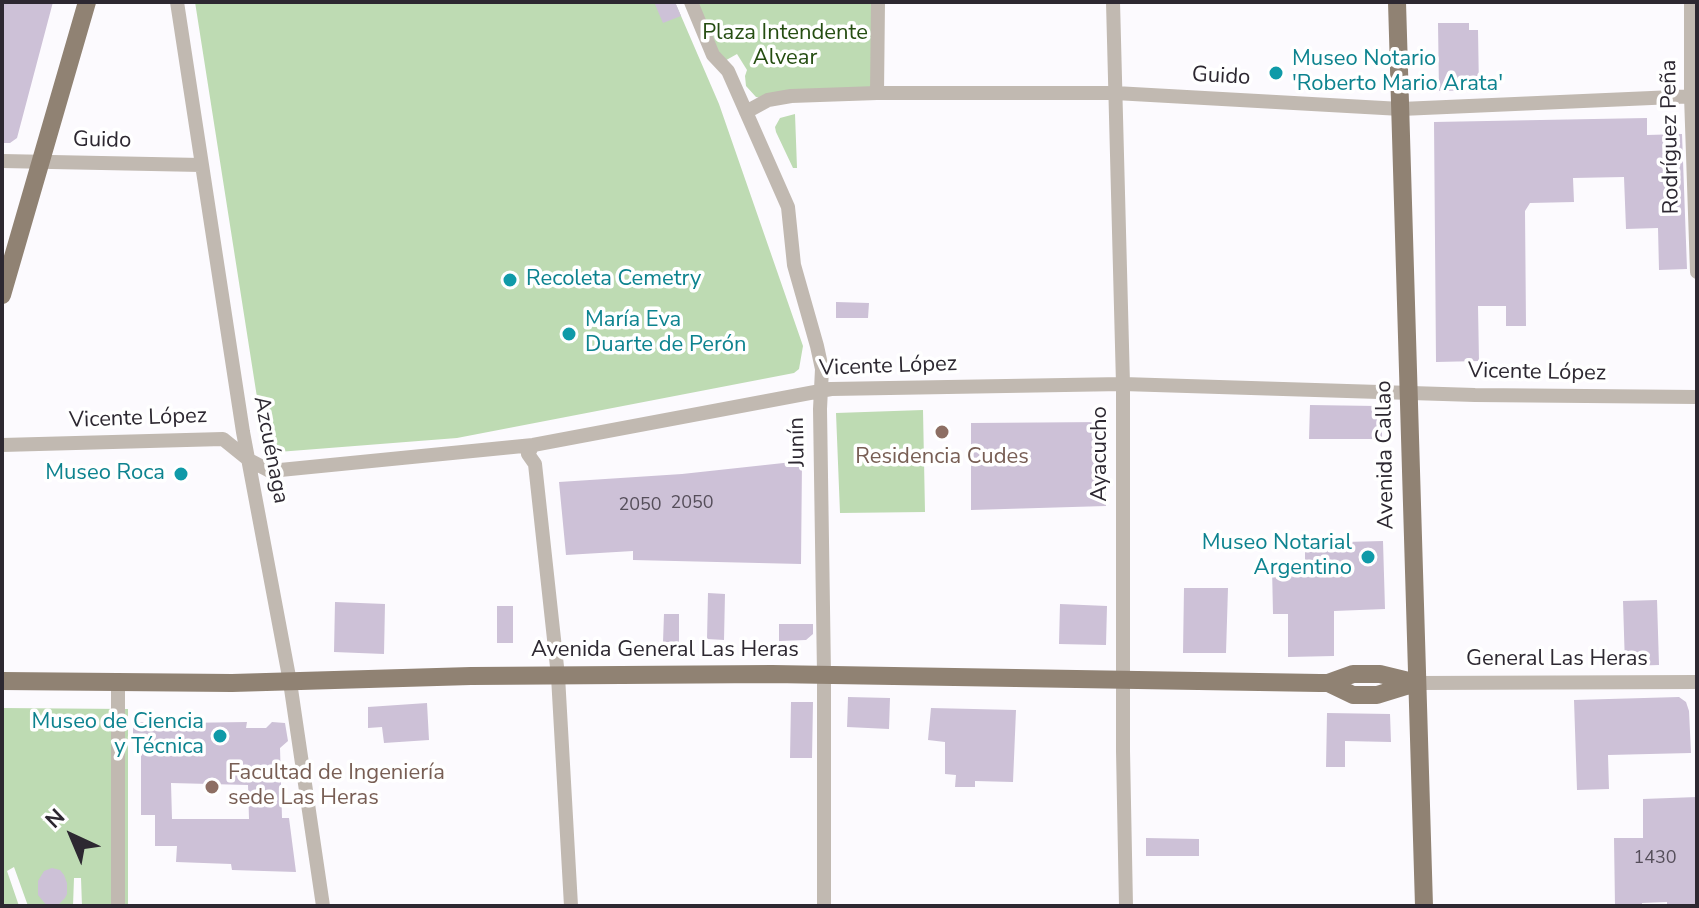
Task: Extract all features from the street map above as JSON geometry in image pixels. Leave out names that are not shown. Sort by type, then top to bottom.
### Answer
[{"type":"main road","points":[[2,295],[87,2]]},
{"type":"main road","name":"Avenida Callao","points":[[1397,2],[1424,906]]},
{"type":"main road","name":"Avenida General Las Heras","points":[[2,681],[290,682],[471,676],[824,674],[1328,683],[1353,674],[1380,674],[1417,683]]},
{"type":"street","name":"Azcuénaga","points":[[177,2],[243,432],[290,682],[323,906]]},
{"type":"street","points":[[877,93],[878,2]]},
{"type":"street","name":"Ayacucho","points":[[1113,2],[1123,384],[1126,906]]},
{"type":"street","name":"Rodríguez Peña","points":[[1691,2],[1697,272]]},
{"type":"street","name":"Junín","points":[[693,3],[713,55],[728,71],[788,207],[796,278],[822,369],[824,906]]},
{"type":"street","name":"Guido","points":[[746,112],[768,100],[791,96],[877,93],[1115,93],[1401,109],[1694,96]]},
{"type":"street","name":"Guido","points":[[2,161],[201,165]]},
{"type":"street","name":"Vicente López","points":[[2,445],[223,439],[249,460],[270,471],[533,445],[821,390],[1123,384],[1409,393],[1697,397]]},
{"type":"street","points":[[533,445],[528,454],[535,464],[558,676],[571,906]]},
{"type":"street","name":"General Las Heras","points":[[1417,683],[1697,682]]},
{"type":"street","points":[[118,683],[118,906]]},
{"type":"green space","name":"Recoleta Cemetry","points":[[195,2],[675,2],[719,104],[803,346],[799,369],[794,373],[457,438],[278,452],[264,442]]},
{"type":"green space","name":"Plaza Intendente Alvear","points":[[691,2],[878,2],[877,88],[756,97],[746,86],[747,70],[737,54],[721,63]]},
{"type":"green space","points":[[795,114],[797,168],[793,168],[775,127],[780,118]]},
{"type":"green space","points":[[923,410],[925,512],[840,513],[836,413]]},
{"type":"green space","points":[[2,708],[128,709],[128,906],[82,906],[81,878],[74,878],[73,906],[28,906],[14,867],[7,871],[19,906],[2,906]]},
{"type":"building","points":[[2,2],[53,2],[17,138],[10,143],[2,143]]},
{"type":"building","points":[[654,2],[675,2],[681,16],[663,23]]},
{"type":"building","points":[[1438,23],[1469,23],[1469,30],[1478,30],[1479,90],[1439,91]]},
{"type":"building","points":[[1647,118],[1647,135],[1682,134],[1687,269],[1659,270],[1658,228],[1626,229],[1624,177],[1573,178],[1574,202],[1530,203],[1525,211],[1526,326],[1506,326],[1506,306],[1478,306],[1479,361],[1436,362],[1434,122]]},
{"type":"building","points":[[836,302],[869,303],[868,318],[836,318]]},
{"type":"building","points":[[1310,405],[1376,406],[1382,412],[1382,439],[1309,439]]},
{"type":"building","points":[[1104,422],[1106,506],[971,510],[971,423]]},
{"type":"building","points":[[802,461],[801,564],[633,560],[633,551],[566,555],[559,482],[682,474]]},
{"type":"building","points":[[1383,541],[1385,609],[1334,611],[1334,656],[1288,657],[1288,614],[1273,614],[1272,567],[1305,566],[1305,543]]},
{"type":"building","points":[[1184,588],[1228,588],[1226,653],[1183,653]]},
{"type":"building","points":[[708,593],[725,594],[724,640],[707,639]]},
{"type":"building","points":[[1657,600],[1659,665],[1625,666],[1623,601]]},
{"type":"building","points":[[335,602],[385,604],[384,654],[334,652]]},
{"type":"building","points":[[1060,604],[1107,606],[1106,645],[1059,644]]},
{"type":"building","points":[[497,606],[513,606],[513,643],[497,643]]},
{"type":"building","points":[[664,614],[679,614],[679,642],[663,642]]},
{"type":"building","points":[[779,624],[813,624],[813,634],[806,640],[779,641]]},
{"type":"building","points":[[848,697],[890,698],[889,729],[847,727]]},
{"type":"building","points":[[1679,697],[1686,702],[1689,711],[1691,753],[1608,755],[1609,789],[1577,790],[1574,700]]},
{"type":"building","points":[[791,702],[813,702],[812,758],[790,758]]},
{"type":"building","points":[[427,703],[429,740],[384,743],[382,727],[368,728],[368,707]]},
{"type":"building","points":[[931,708],[1016,710],[1013,782],[975,781],[975,787],[955,787],[956,775],[945,774],[945,742],[928,740]]},
{"type":"building","points":[[1327,713],[1390,714],[1391,742],[1345,741],[1345,767],[1326,767]]},
{"type":"building","points":[[138,722],[149,722],[157,730],[181,729],[181,723],[247,722],[246,728],[266,728],[272,722],[285,723],[288,741],[280,748],[282,818],[289,818],[296,872],[232,870],[231,864],[176,862],[177,846],[155,846],[155,815],[141,815],[141,748],[133,739],[133,728]],"holes":[[[171,783],[248,785],[249,819],[172,819]]]},
{"type":"building","points":[[1697,797],[1697,906],[1667,906],[1667,902],[1615,906],[1614,838],[1643,838],[1643,799]]},
{"type":"building","points":[[1146,838],[1199,839],[1199,856],[1146,856]]},
{"type":"building","points":[[52,868],[64,875],[67,894],[57,906],[47,906],[38,895],[38,881],[44,871]]},
{"type":"place","name":"Museo Notario 'Roberto Mario Arata'","points":[[1276,73]]},
{"type":"place","name":"Recoleta Cemetry","points":[[510,280]]},
{"type":"place","name":"María Eva Duarte de Perón","points":[[569,334]]},
{"type":"place","name":"Residencia Cudes","points":[[942,432]]},
{"type":"place","name":"Museo Roca","points":[[181,474]]},
{"type":"place","name":"Museo Notarial Argentino","points":[[1368,557]]},
{"type":"place","name":"Museo de Ciencia y Técnica","points":[[220,736]]},
{"type":"place","name":"Facultad de Ingeniería sede Las Heras","points":[[212,787]]}]
